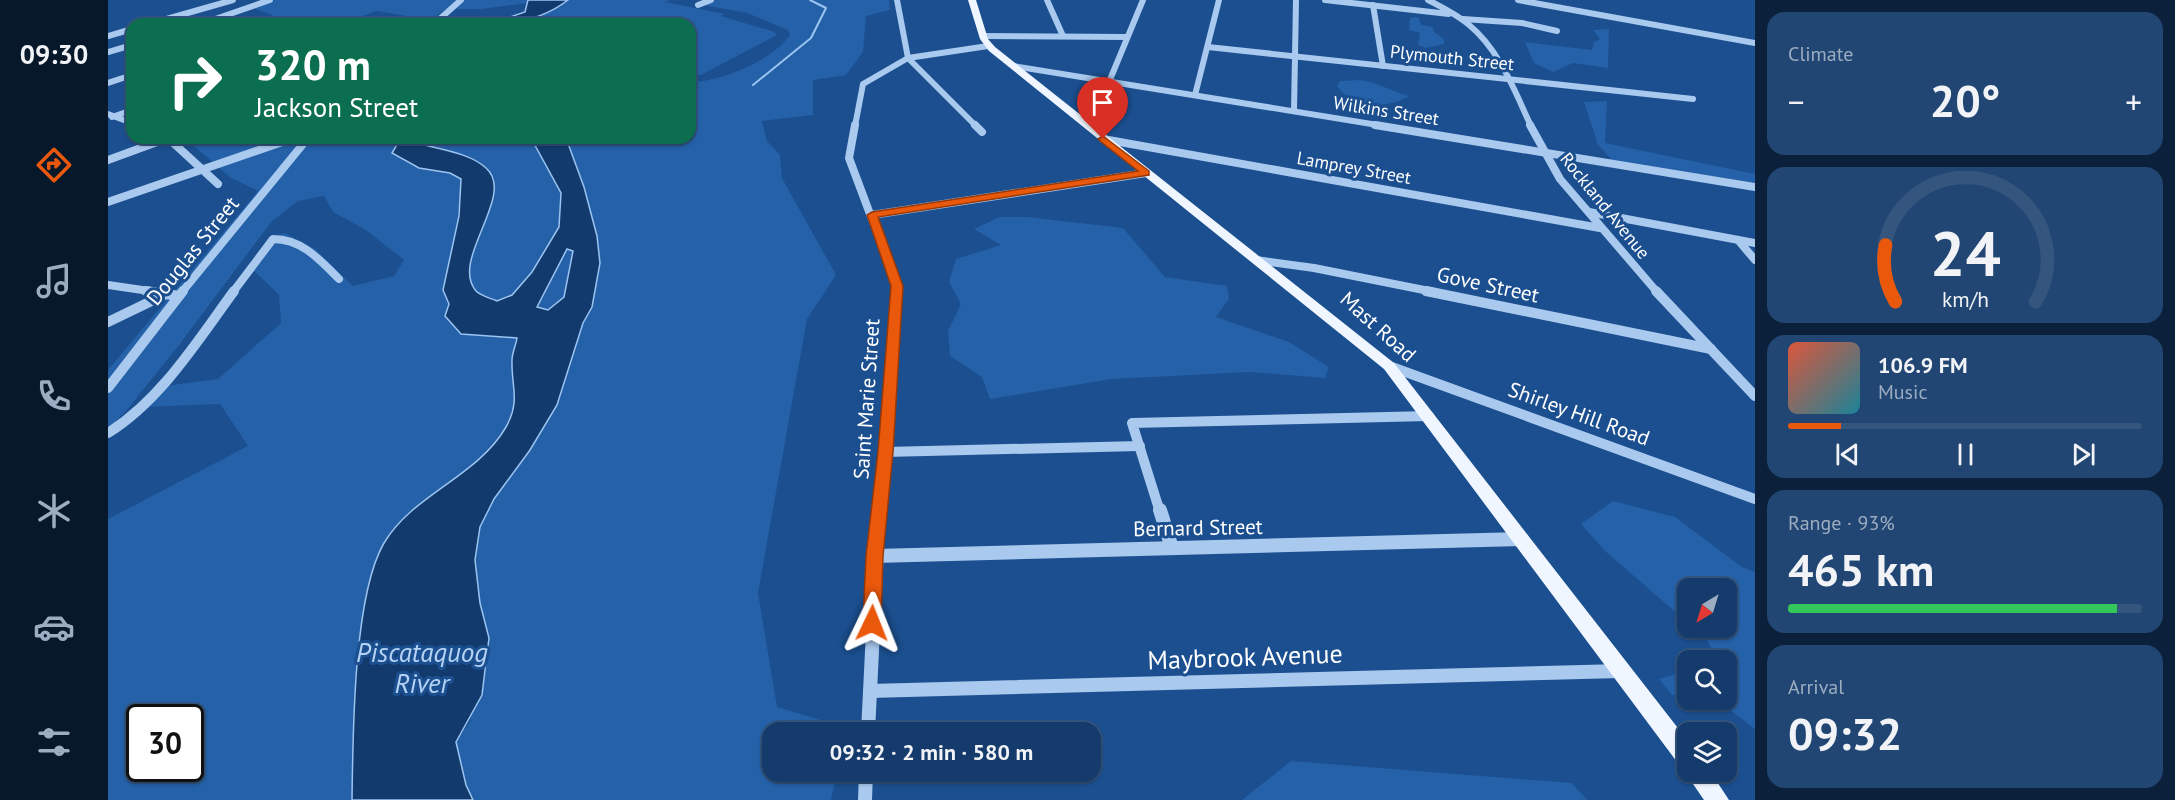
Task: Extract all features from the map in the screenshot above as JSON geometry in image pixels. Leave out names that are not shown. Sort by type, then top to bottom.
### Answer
[{"type":"main road","points":[[972,0],[986,41]]},
{"type":"main road","name":"Mast Road","points":[[986,41],[1013,66],[1103,139],[1389,366],[1677,745]]},
{"type":"main road","points":[[1705,782],[1719,800]]},
{"type":"street","points":[[170,18],[234,0]]},
{"type":"street","points":[[218,18],[270,0]]},
{"type":"street","points":[[441,18],[461,0]]},
{"type":"street","points":[[698,5],[711,0]]},
{"type":"street","points":[[897,0],[908,58],[982,132]]},
{"type":"street","points":[[1047,0],[1063,36]]},
{"type":"street","points":[[1109,82],[1143,0]]},
{"type":"street","points":[[1195,95],[1218,0]]},
{"type":"street","points":[[1294,111],[1296,0]]},
{"type":"street","points":[[1324,0],[1454,14]]},
{"type":"street","name":"Rockland Avenue","points":[[1428,0],[1463,19],[1488,43],[1510,79],[1543,152],[1561,180],[1600,228],[1755,396]]},
{"type":"street","points":[[1518,0],[1755,43]]},
{"type":"street","points":[[1563,9],[1565,0]]},
{"type":"street","points":[[1373,5],[1383,66]]},
{"type":"street","points":[[1463,19],[1522,23],[1557,31]]},
{"type":"street","points":[[108,36],[126,31]]},
{"type":"street","points":[[908,58],[986,41],[1063,36],[1127,37]]},
{"type":"street","points":[[108,52],[126,47]]},
{"type":"street","name":"Plymouth Street","points":[[1208,47],[1693,99]]},
{"type":"street","name":"Saint Marie Street","points":[[868,722],[875,556],[897,286],[849,153],[860,88],[908,58]]},
{"type":"street","name":"Wilkins Street","points":[[1013,66],[1755,187]]},
{"type":"street","points":[[108,83],[126,77]]},
{"type":"street","points":[[110,116],[126,112]]},
{"type":"street","points":[[110,116],[126,121]]},
{"type":"street","name":"Lamprey Street","points":[[1103,139],[1600,228]]},
{"type":"street","points":[[108,160],[152,144]]},
{"type":"street","points":[[175,144],[218,184]]},
{"type":"street","points":[[108,202],[276,144]]},
{"type":"street","name":"Douglas Street","points":[[108,388],[179,296],[303,144]]},
{"type":"street","points":[[872,215],[1146,173]]},
{"type":"street","points":[[1589,212],[1755,243]]},
{"type":"street","points":[[108,433],[126,422],[177,368],[273,239],[284,238],[298,242],[339,279]]},
{"type":"street","points":[[1738,240],[1755,260]]},
{"type":"street","name":"Gove Street","points":[[1256,260],[1314,268],[1711,349]]},
{"type":"street","points":[[108,285],[179,296]]},
{"type":"street","points":[[108,322],[166,294]]},
{"type":"street","name":"Shirley Hill Road","points":[[1389,366],[1755,499]]},
{"type":"street","points":[[1172,548],[1132,423],[1429,416]]},
{"type":"street","points":[[885,452],[1140,446]]},
{"type":"street","name":"Bernard Street","points":[[875,556],[1522,539]]},
{"type":"street","name":"Maybrook Avenue","points":[[870,691],[1621,671]]},
{"type":"street","points":[[865,800],[866,782]]},
{"type":"shaded area","points":[[275,0],[528,0],[528,3],[481,9],[446,9],[434,18],[376,11],[357,18],[263,18],[273,15],[255,9]]},
{"type":"shaded area","points":[[568,0],[671,0],[665,2],[725,14],[721,16],[772,31],[777,35],[701,75],[696,75],[696,18],[530,18],[557,8]]},
{"type":"shaded area","points":[[716,0],[889,0],[890,10],[866,16],[863,52],[846,75],[813,80],[813,115],[762,121],[767,141],[780,155],[782,178],[836,275],[807,319],[758,593],[777,707],[827,722],[762,722],[762,782],[835,782],[831,800],[473,800],[466,785],[456,742],[470,722],[489,638],[480,603],[475,560],[480,527],[494,499],[530,450],[557,405],[583,323],[592,307],[600,263],[597,237],[584,187],[568,144],[696,144],[696,82],[731,74],[745,68],[771,53],[790,35],[788,30],[747,13],[704,5]]},
{"type":"shaded area","points":[[1410,18],[1419,18],[1421,25],[1433,27],[1434,32],[1444,39],[1444,44],[1426,48],[1418,45],[1420,33],[1409,30]]},
{"type":"shaded area","points":[[1609,29],[1608,68],[1573,63],[1553,72],[1534,63],[1525,42],[1592,50],[1594,42],[1600,39],[1593,30]]},
{"type":"shaded area","points":[[1360,80],[1409,96],[1381,105],[1361,103],[1344,94],[1337,86],[1340,81]]},
{"type":"shaded area","points":[[1607,101],[1605,143],[1755,174],[1755,183],[1612,160],[1598,145],[1584,102]]},
{"type":"shaded area","points":[[192,144],[395,145],[392,153],[419,168],[450,173],[462,178],[449,304],[461,334],[517,338],[512,360],[516,398],[506,427],[480,458],[404,517],[384,543],[369,581],[357,671],[352,800],[108,800],[108,519],[248,446],[220,404],[142,407],[157,387],[218,379],[281,323],[279,295],[250,267],[271,237],[285,233],[315,249],[353,286],[394,276],[404,260],[366,230],[333,212],[324,196],[298,201],[272,221],[179,345],[126,411],[108,429],[108,370],[258,191],[231,178]]},
{"type":"shaded area","points":[[534,144],[561,193],[559,227],[532,272],[512,295],[497,301],[486,297],[476,291],[470,278],[475,246],[494,194],[493,180],[486,168],[473,159],[425,145]]},
{"type":"shaded area","points":[[999,217],[1028,217],[1123,228],[1165,277],[1227,286],[1229,299],[1216,317],[1289,342],[1329,367],[1325,378],[1250,372],[1112,379],[990,399],[982,377],[950,356],[948,331],[961,304],[949,282],[956,259],[1001,245],[974,229]]},
{"type":"shaded area","points":[[567,248],[573,251],[564,297],[548,310],[537,307]]},
{"type":"shaded area","points":[[1613,501],[1675,517],[1742,567],[1755,572],[1755,729],[1730,710],[1737,710],[1737,650],[1712,650],[1706,638],[1737,638],[1737,578],[1677,578],[1677,613],[1605,551],[1581,524]]},
{"type":"shaded area","points":[[1677,674],[1677,696],[1672,695],[1659,679]]},
{"type":"shaded area","points":[[1291,761],[1572,783],[1587,800],[1242,800]]},
{"type":"water","points":[[528,0],[568,0],[533,18],[507,18],[525,12]]},
{"type":"water","name":"Piscataquog River","points":[[397,144],[424,144],[473,159],[486,168],[493,180],[494,194],[475,246],[470,278],[476,291],[497,301],[512,295],[532,272],[559,227],[561,193],[534,144],[568,144],[584,187],[597,236],[600,263],[592,307],[583,323],[557,405],[530,450],[494,499],[480,527],[475,560],[480,603],[489,638],[482,695],[456,742],[466,785],[473,800],[352,800],[357,667],[366,597],[374,567],[384,543],[396,526],[411,511],[479,459],[494,444],[511,417],[514,401],[512,360],[517,338],[461,334],[445,316],[449,304],[443,290],[459,216],[461,179],[450,173],[419,168],[392,153]],"holes":[[[567,249],[573,251],[564,297],[548,310],[537,307]]]},
{"type":"waterway","points":[[753,85],[811,38],[826,8],[810,0]]},
{"type":"route","points":[[872,623],[875,556],[897,286],[872,215],[1146,173],[1103,139]]}]
